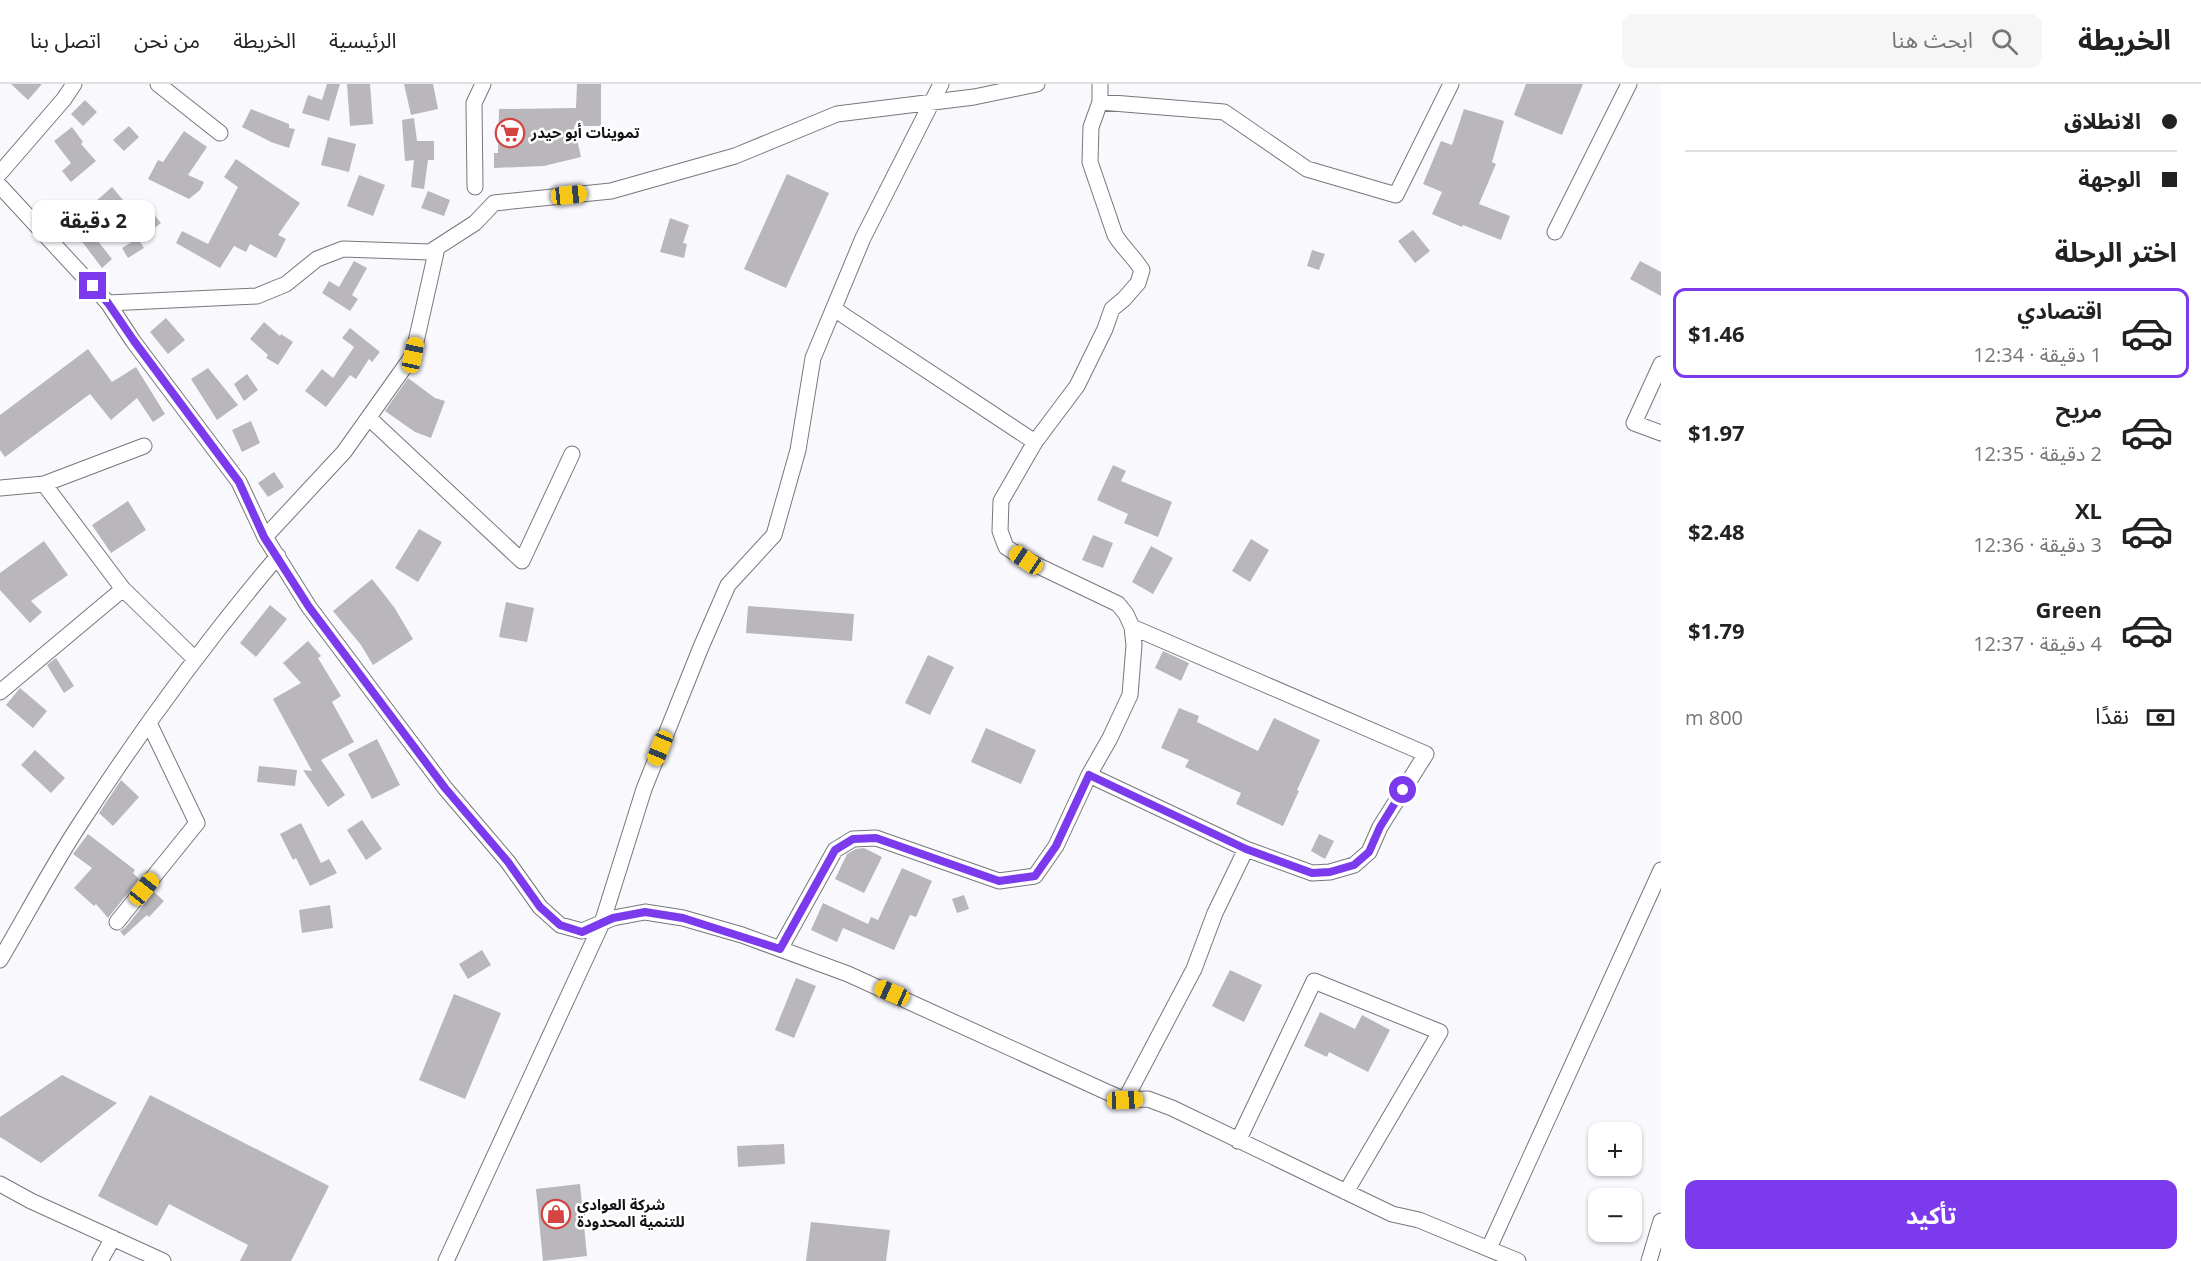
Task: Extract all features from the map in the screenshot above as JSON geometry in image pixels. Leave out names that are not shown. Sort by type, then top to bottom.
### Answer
[{"type":"street","points":[[0,173],[64,99],[74,84]]},
{"type":"street","points":[[158,84],[220,133]]},
{"type":"street","points":[[475,187],[474,103],[483,84]]},
{"type":"street","points":[[446,1261],[602,923],[644,789],[728,585],[774,535],[798,450],[813,358],[863,238],[934,102],[941,84]]},
{"type":"street","points":[[108,303],[256,296],[286,284],[317,259],[343,249],[430,252],[475,224],[494,203],[611,191],[735,156],[837,114],[974,97],[1037,84]]},
{"type":"street","points":[[780,949],[835,850],[853,839],[876,838],[999,881],[1035,876],[1056,846],[1130,695],[1134,645],[1132,627],[1126,614],[1118,604],[1026,560],[1006,547],[1000,531],[1001,501],[1035,442],[1077,386],[1105,329],[1112,309],[1138,283],[1142,270],[1115,236],[1090,162],[1091,127],[1100,102],[1100,84]]},
{"type":"street","points":[[1100,102],[1224,112],[1307,169],[1396,195],[1451,84]]},
{"type":"street","points":[[1555,232],[1629,84]]},
{"type":"street","points":[[0,186],[108,303],[239,482],[264,537],[309,607],[445,788],[508,862],[540,907],[560,925],[582,932],[613,918],[645,912],[683,918],[780,949],[848,974],[1125,1100],[1148,1099],[1172,1107],[1392,1214],[1419,1220],[1518,1261]]},
{"type":"street","points":[[264,537],[344,452],[413,355],[437,248]]},
{"type":"street","points":[[834,309],[1035,442]]},
{"type":"street","points":[[1661,364],[1634,423],[1661,434]]},
{"type":"street","points":[[369,418],[522,561],[572,454]]},
{"type":"street","points":[[0,488],[44,484],[144,446]]},
{"type":"street","points":[[44,484],[123,589],[195,659]]},
{"type":"street","points":[[0,960],[78,828],[149,723],[224,620],[278,556]]},
{"type":"street","points":[[0,692],[123,589]]},
{"type":"street","points":[[1089,775],[1246,849],[1312,873],[1330,872],[1354,865],[1369,852],[1380,827],[1426,754],[1132,627]]},
{"type":"street","points":[[117,922],[197,823],[149,723]]},
{"type":"street","points":[[1125,1100],[1194,969],[1215,913],[1246,849]]},
{"type":"street","points":[[1489,1248],[1661,870]]},
{"type":"street","points":[[1238,1141],[1314,981],[1440,1032],[1346,1192]]},
{"type":"street","points":[[0,1184],[163,1261]]},
{"type":"street","points":[[1649,1261],[1661,1221]]},
{"type":"street","points":[[100,1261],[113,1238]]},
{"type":"building","points":[[11,84],[42,84],[28,100]]},
{"type":"building","points":[[327,84],[340,84],[329,121],[302,113],[308,95],[322,100]]},
{"type":"building","points":[[347,84],[370,84],[373,124],[350,126]]},
{"type":"building","points":[[404,84],[433,84],[438,109],[411,115]]},
{"type":"building","points":[[577,84],[601,84],[601,126],[574,126],[581,157],[544,166],[494,168],[494,153],[498,153],[499,109],[576,108]]},
{"type":"building","points":[[1526,84],[1583,84],[1562,135],[1514,115]]},
{"type":"building","points":[[85,100],[97,112],[83,126],[71,114]]},
{"type":"building","points":[[251,109],[289,124],[289,128],[295,129],[289,148],[271,142],[242,127]]},
{"type":"building","points":[[1464,109],[1504,121],[1492,162],[1496,164],[1479,204],[1510,216],[1501,240],[1432,214],[1442,192],[1423,184],[1441,141],[1452,145]]},
{"type":"building","points":[[414,118],[417,141],[434,141],[434,160],[428,160],[424,189],[411,187],[414,160],[405,161],[402,120]]},
{"type":"building","points":[[129,126],[139,137],[124,151],[113,140]]},
{"type":"building","points":[[72,127],[83,142],[81,144],[96,161],[71,182],[62,171],[71,163],[54,141]]},
{"type":"building","points":[[184,131],[207,147],[188,175],[204,182],[200,190],[189,199],[148,179],[158,160],[163,162]]},
{"type":"building","points":[[328,137],[356,144],[349,172],[321,165]]},
{"type":"building","points":[[236,159],[300,203],[278,235],[286,239],[276,258],[250,244],[246,252],[234,246],[220,268],[176,243],[182,231],[208,244],[238,187],[224,177]]},
{"type":"building","points":[[787,174],[829,193],[786,288],[744,269]]},
{"type":"building","points":[[359,175],[385,185],[373,216],[347,206]]},
{"type":"building","points":[[112,187],[123,200],[98,222],[87,209]]},
{"type":"building","points":[[428,191],[450,200],[444,216],[421,208]]},
{"type":"building","points":[[142,200],[161,223],[147,234],[128,211]]},
{"type":"building","points":[[670,218],[689,225],[683,243],[687,244],[684,258],[660,252]]},
{"type":"building","points":[[1413,230],[1430,251],[1415,263],[1398,241]]},
{"type":"building","points":[[90,231],[112,259],[102,268],[80,239]]},
{"type":"building","points":[[138,238],[144,248],[128,258],[122,248]]},
{"type":"building","points":[[1312,250],[1325,254],[1319,270],[1307,266]]},
{"type":"building","points":[[354,261],[367,268],[352,295],[358,299],[350,311],[322,293],[329,281],[339,287]]},
{"type":"building","points":[[1640,261],[1661,272],[1661,296],[1630,279]]},
{"type":"building","points":[[166,318],[185,340],[168,354],[150,332]]},
{"type":"building","points":[[264,322],[280,336],[281,334],[293,342],[278,365],[266,358],[268,355],[250,339]]},
{"type":"building","points":[[350,328],[380,352],[372,362],[369,359],[356,379],[350,375],[326,407],[305,391],[322,369],[333,378],[354,347],[342,338]]},
{"type":"building","points":[[88,349],[112,382],[136,367],[165,414],[153,422],[137,398],[111,420],[90,394],[5,457],[0,450],[0,415]]},
{"type":"building","points":[[208,368],[238,405],[217,420],[191,379]]},
{"type":"building","points":[[247,374],[258,390],[244,401],[234,384]]},
{"type":"building","points":[[408,378],[435,398],[445,401],[431,438],[415,432],[385,411]]},
{"type":"building","points":[[251,421],[260,443],[242,452],[232,430]]},
{"type":"building","points":[[1113,465],[1126,471],[1121,481],[1172,502],[1158,537],[1124,523],[1128,514],[1097,500]]},
{"type":"building","points":[[274,472],[284,487],[268,497],[258,483]]},
{"type":"building","points":[[128,501],[146,530],[111,553],[92,525]]},
{"type":"building","points":[[419,529],[442,542],[418,582],[395,568]]},
{"type":"building","points":[[1093,535],[1113,543],[1103,568],[1082,560]]},
{"type":"building","points":[[1251,539],[1269,550],[1250,582],[1232,571]]},
{"type":"building","points":[[44,541],[68,575],[31,601],[42,612],[30,623],[0,590],[0,573]]},
{"type":"building","points":[[1151,546],[1173,558],[1153,594],[1132,582]]},
{"type":"building","points":[[372,579],[394,607],[413,639],[373,665],[361,645],[333,611]]},
{"type":"building","points":[[506,602],[534,608],[527,642],[499,637]]},
{"type":"building","points":[[270,605],[287,619],[256,657],[240,643]]},
{"type":"building","points":[[748,606],[854,614],[852,641],[746,633]]},
{"type":"building","points":[[308,641],[321,656],[318,658],[341,696],[332,702],[354,742],[321,760],[345,795],[328,807],[303,770],[312,771],[273,699],[301,683],[283,663]]},
{"type":"building","points":[[1163,651],[1189,663],[1181,681],[1155,668]]},
{"type":"building","points":[[928,655],[954,667],[930,715],[905,703]]},
{"type":"building","points":[[56,658],[74,686],[64,693],[47,665]]},
{"type":"building","points":[[20,688],[47,711],[33,728],[6,705]]},
{"type":"building","points":[[1179,708],[1199,716],[1197,722],[1258,751],[1274,718],[1320,740],[1283,826],[1236,804],[1241,793],[1185,767],[1189,760],[1161,748]]},
{"type":"building","points":[[986,728],[1036,750],[1021,784],[971,762]]},
{"type":"building","points":[[377,739],[400,785],[372,799],[348,754]]},
{"type":"building","points":[[35,750],[65,778],[51,793],[21,765]]},
{"type":"building","points":[[259,766],[297,770],[295,786],[257,782]]},
{"type":"building","points":[[121,780],[139,797],[113,826],[99,813]]},
{"type":"building","points":[[362,820],[382,849],[366,860],[347,830]]},
{"type":"building","points":[[301,823],[321,863],[329,859],[337,873],[310,886],[296,858],[293,860],[280,834]]},
{"type":"building","points":[[88,834],[135,870],[133,873],[139,879],[108,918],[96,904],[94,906],[74,888],[92,868],[73,854]]},
{"type":"building","points":[[1319,834],[1334,841],[1325,859],[1311,851]]},
{"type":"building","points":[[864,848],[882,857],[864,893],[835,879],[847,854]]},
{"type":"building","points":[[902,868],[932,881],[916,917],[910,915],[894,950],[843,928],[837,942],[811,930],[823,903],[868,924],[871,917],[878,920]]},
{"type":"building","points":[[154,892],[164,901],[149,917],[147,915],[124,936],[120,931]]},
{"type":"building","points":[[964,895],[969,909],[957,913],[952,899]]},
{"type":"building","points":[[330,905],[333,928],[302,933],[299,910]]},
{"type":"building","points":[[482,950],[491,965],[468,979],[459,964]]},
{"type":"building","points":[[1230,970],[1262,985],[1244,1022],[1212,1006]]},
{"type":"building","points":[[796,978],[816,986],[794,1038],[775,1030]]},
{"type":"building","points":[[454,994],[501,1013],[465,1099],[419,1080]]},
{"type":"building","points":[[1320,1012],[1355,1029],[1362,1015],[1390,1030],[1368,1072],[1329,1052],[1327,1057],[1304,1046]]},
{"type":"building","points":[[62,1075],[117,1103],[41,1163],[0,1137],[0,1117]]},
{"type":"building","points":[[150,1095],[329,1186],[291,1261],[240,1261],[248,1245],[169,1204],[157,1226],[98,1196]]},
{"type":"building","points":[[784,1144],[785,1164],[738,1167],[737,1146]]},
{"type":"building","points":[[580,1184],[587,1256],[543,1261],[536,1189]]},
{"type":"building","points":[[811,1222],[890,1230],[886,1261],[806,1261]]},
{"type":"place","name":"تموينات أبو حيدر","points":[[510,133]]},
{"type":"place","name":"شركة العوادي للتنمية المحدودة","points":[[556,1214]]},
{"type":"route","points":[[93,286],[108,303],[239,482],[264,537],[309,607],[445,788],[508,862],[540,907],[560,925],[582,932],[613,918],[645,912],[683,918],[780,949],[835,850],[853,839],[876,838],[999,881],[1035,876],[1056,846],[1089,775],[1246,849],[1312,873],[1330,872],[1354,865],[1369,852],[1380,827],[1403,790]]}]
